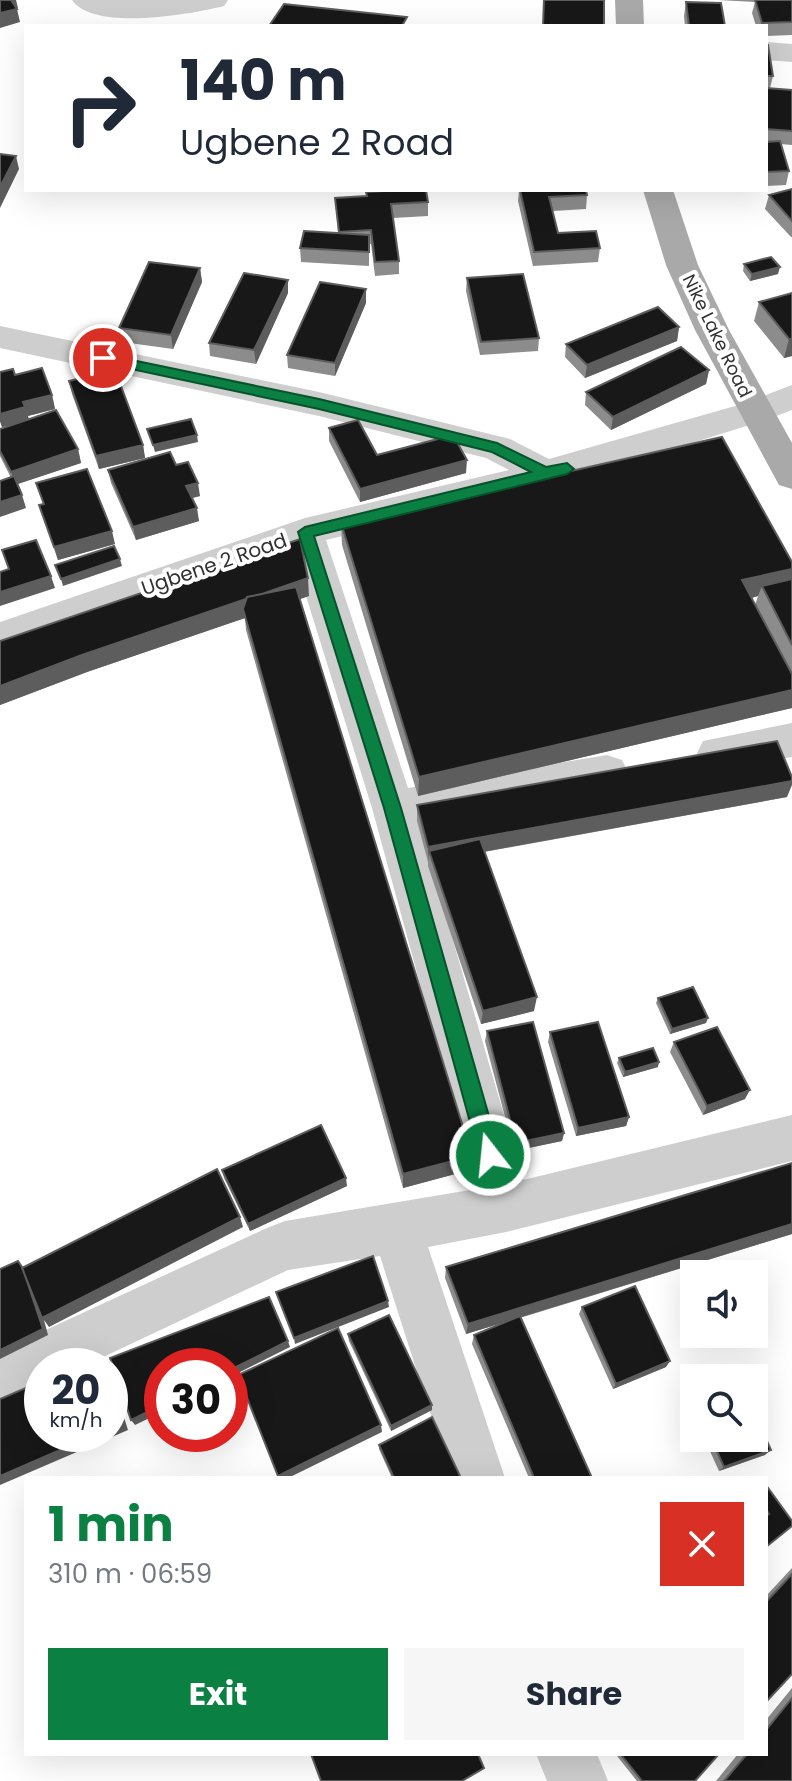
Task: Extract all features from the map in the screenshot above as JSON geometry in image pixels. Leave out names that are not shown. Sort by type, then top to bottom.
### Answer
[{"type":"main road","points":[[629,0],[630,24]]},
{"type":"main road","name":"Nike Lake Road","points":[[659,192],[682,265],[754,412],[792,476]]},
{"type":"street","points":[[86,0],[104,8],[126,11],[179,7],[214,0]]},
{"type":"street","points":[[768,51],[792,53]]},
{"type":"street","points":[[0,337],[319,404],[497,448],[545,473],[567,469]]},
{"type":"street","name":"Ugbene 2 Road","points":[[0,637],[305,532],[567,469],[754,412],[792,397]]},
{"type":"street","points":[[305,532],[393,808],[506,1208]]},
{"type":"street","points":[[684,758],[792,740]]},
{"type":"street","points":[[393,808],[638,766]]},
{"type":"street","points":[[0,1378],[285,1246],[506,1208],[792,1138]]},
{"type":"street","points":[[397,1229],[477,1476]]},
{"type":"street","points":[[567,1756],[578,1781]]},
{"type":"building","points":[[0,0],[11,0],[17,9],[0,13]]},
{"type":"building","points":[[544,0],[604,0],[604,24],[543,24]]},
{"type":"building","points":[[755,0],[792,0],[792,22],[762,23]]},
{"type":"building","points":[[686,2],[721,3],[725,24],[689,24]]},
{"type":"building","points":[[284,4],[407,17],[403,24],[270,24]]},
{"type":"building","points":[[768,45],[773,76],[768,76]]},
{"type":"building","points":[[768,88],[792,90],[792,131],[768,129]]},
{"type":"building","points":[[780,141],[789,171],[768,172],[768,142]]},
{"type":"building","points":[[0,154],[16,156],[0,187]]},
{"type":"building","points":[[792,189],[792,221],[769,195]]},
{"type":"building","points":[[366,192],[426,192],[428,202],[391,204],[399,261],[375,262],[371,230],[339,232],[335,198],[367,196]]},
{"type":"building","points":[[520,192],[586,192],[587,195],[549,197],[558,233],[596,231],[600,248],[534,252]]},
{"type":"building","points":[[304,231],[369,235],[369,252],[300,248]]},
{"type":"building","points":[[771,257],[780,267],[752,274],[744,264]]},
{"type":"building","points":[[149,262],[200,268],[171,335],[119,328]]},
{"type":"building","points":[[244,273],[288,280],[254,350],[209,343]]},
{"type":"building","points":[[523,274],[539,338],[481,342],[467,278]]},
{"type":"building","points":[[320,282],[366,289],[335,363],[287,355]]},
{"type":"building","points":[[792,293],[792,339],[789,339],[759,302]]},
{"type":"building","points":[[658,307],[679,327],[587,365],[566,344]]},
{"type":"building","points":[[681,347],[709,370],[613,417],[586,392]]},
{"type":"building","points":[[42,368],[52,395],[23,402],[25,407],[0,414],[0,372],[13,369],[15,375]]},
{"type":"building","points":[[115,370],[143,445],[96,456],[69,381]]},
{"type":"building","points":[[56,410],[78,449],[11,472],[0,451],[0,429]]},
{"type":"building","points":[[191,419],[197,435],[153,445],[147,429]]},
{"type":"building","points":[[358,420],[377,455],[453,435],[467,460],[360,489],[329,428]]},
{"type":"building","points":[[722,437],[792,562],[792,569],[742,580],[792,674],[792,690],[419,777],[341,523]]},
{"type":"building","points":[[170,452],[176,465],[188,462],[198,483],[186,486],[197,508],[133,527],[108,470]]},
{"type":"building","points":[[87,469],[112,531],[54,547],[39,505],[44,504],[36,483]]},
{"type":"building","points":[[14,476],[22,495],[0,502],[0,481]]},
{"type":"building","points":[[300,539],[308,578],[0,686],[0,641]]},
{"type":"building","points":[[36,540],[51,576],[0,592],[0,572],[9,569],[2,550]]},
{"type":"building","points":[[114,546],[120,559],[61,579],[55,565]]},
{"type":"building","points":[[792,579],[792,645],[762,586]]},
{"type":"building","points":[[296,587],[472,1156],[403,1174],[243,609],[247,597]]},
{"type":"building","points":[[777,741],[792,781],[428,847],[417,805]]},
{"type":"building","points":[[480,839],[537,997],[483,1011],[429,851]]},
{"type":"building","points":[[693,987],[708,1018],[672,1029],[658,998]]},
{"type":"building","points":[[533,1022],[564,1133],[516,1143],[487,1031]]},
{"type":"building","points":[[598,1022],[629,1117],[578,1128],[550,1032]]},
{"type":"building","points":[[717,1027],[750,1090],[707,1106],[674,1042]]},
{"type":"building","points":[[653,1048],[659,1062],[625,1072],[619,1058]]},
{"type":"building","points":[[321,1125],[346,1178],[248,1224],[222,1170]]},
{"type":"building","points":[[792,1163],[792,1224],[468,1324],[446,1267]]},
{"type":"building","points":[[217,1169],[240,1217],[42,1318],[22,1268]]},
{"type":"building","points":[[373,1256],[388,1301],[294,1338],[276,1292]]},
{"type":"building","points":[[18,1261],[43,1329],[0,1350],[0,1269]]},
{"type":"building","points":[[635,1286],[670,1361],[616,1384],[582,1307]]},
{"type":"building","points":[[269,1297],[288,1341],[248,1361],[248,1348],[144,1348],[144,1414],[131,1420],[128,1411],[128,1351]]},
{"type":"building","points":[[389,1315],[432,1405],[391,1426],[348,1334]]},
{"type":"building","points":[[520,1316],[591,1476],[533,1476],[474,1335]]},
{"type":"building","points":[[338,1328],[381,1425],[278,1476],[248,1400],[248,1370]]},
{"type":"building","points":[[24,1389],[24,1452],[55,1452],[0,1476],[0,1399]]},
{"type":"building","points":[[432,1417],[460,1476],[393,1476],[379,1445]]},
{"type":"building","points":[[717,1452],[765,1452],[724,1467]]},
{"type":"building","points":[[768,1488],[792,1521],[792,1526],[768,1545],[768,1515]]},
{"type":"building","points":[[792,1574],[792,1674],[768,1700],[768,1600]]},
{"type":"building","points":[[792,1698],[792,1781],[724,1781],[745,1756],[768,1756],[768,1728]]},
{"type":"building","points":[[312,1756],[479,1756],[484,1768],[462,1781],[321,1781]]},
{"type":"building","points":[[622,1756],[717,1756],[695,1781],[642,1781]]},
{"type":"route","points":[[103,358],[319,404],[497,448],[545,473],[567,469],[305,532],[393,808],[417,903],[490,1155]]}]
